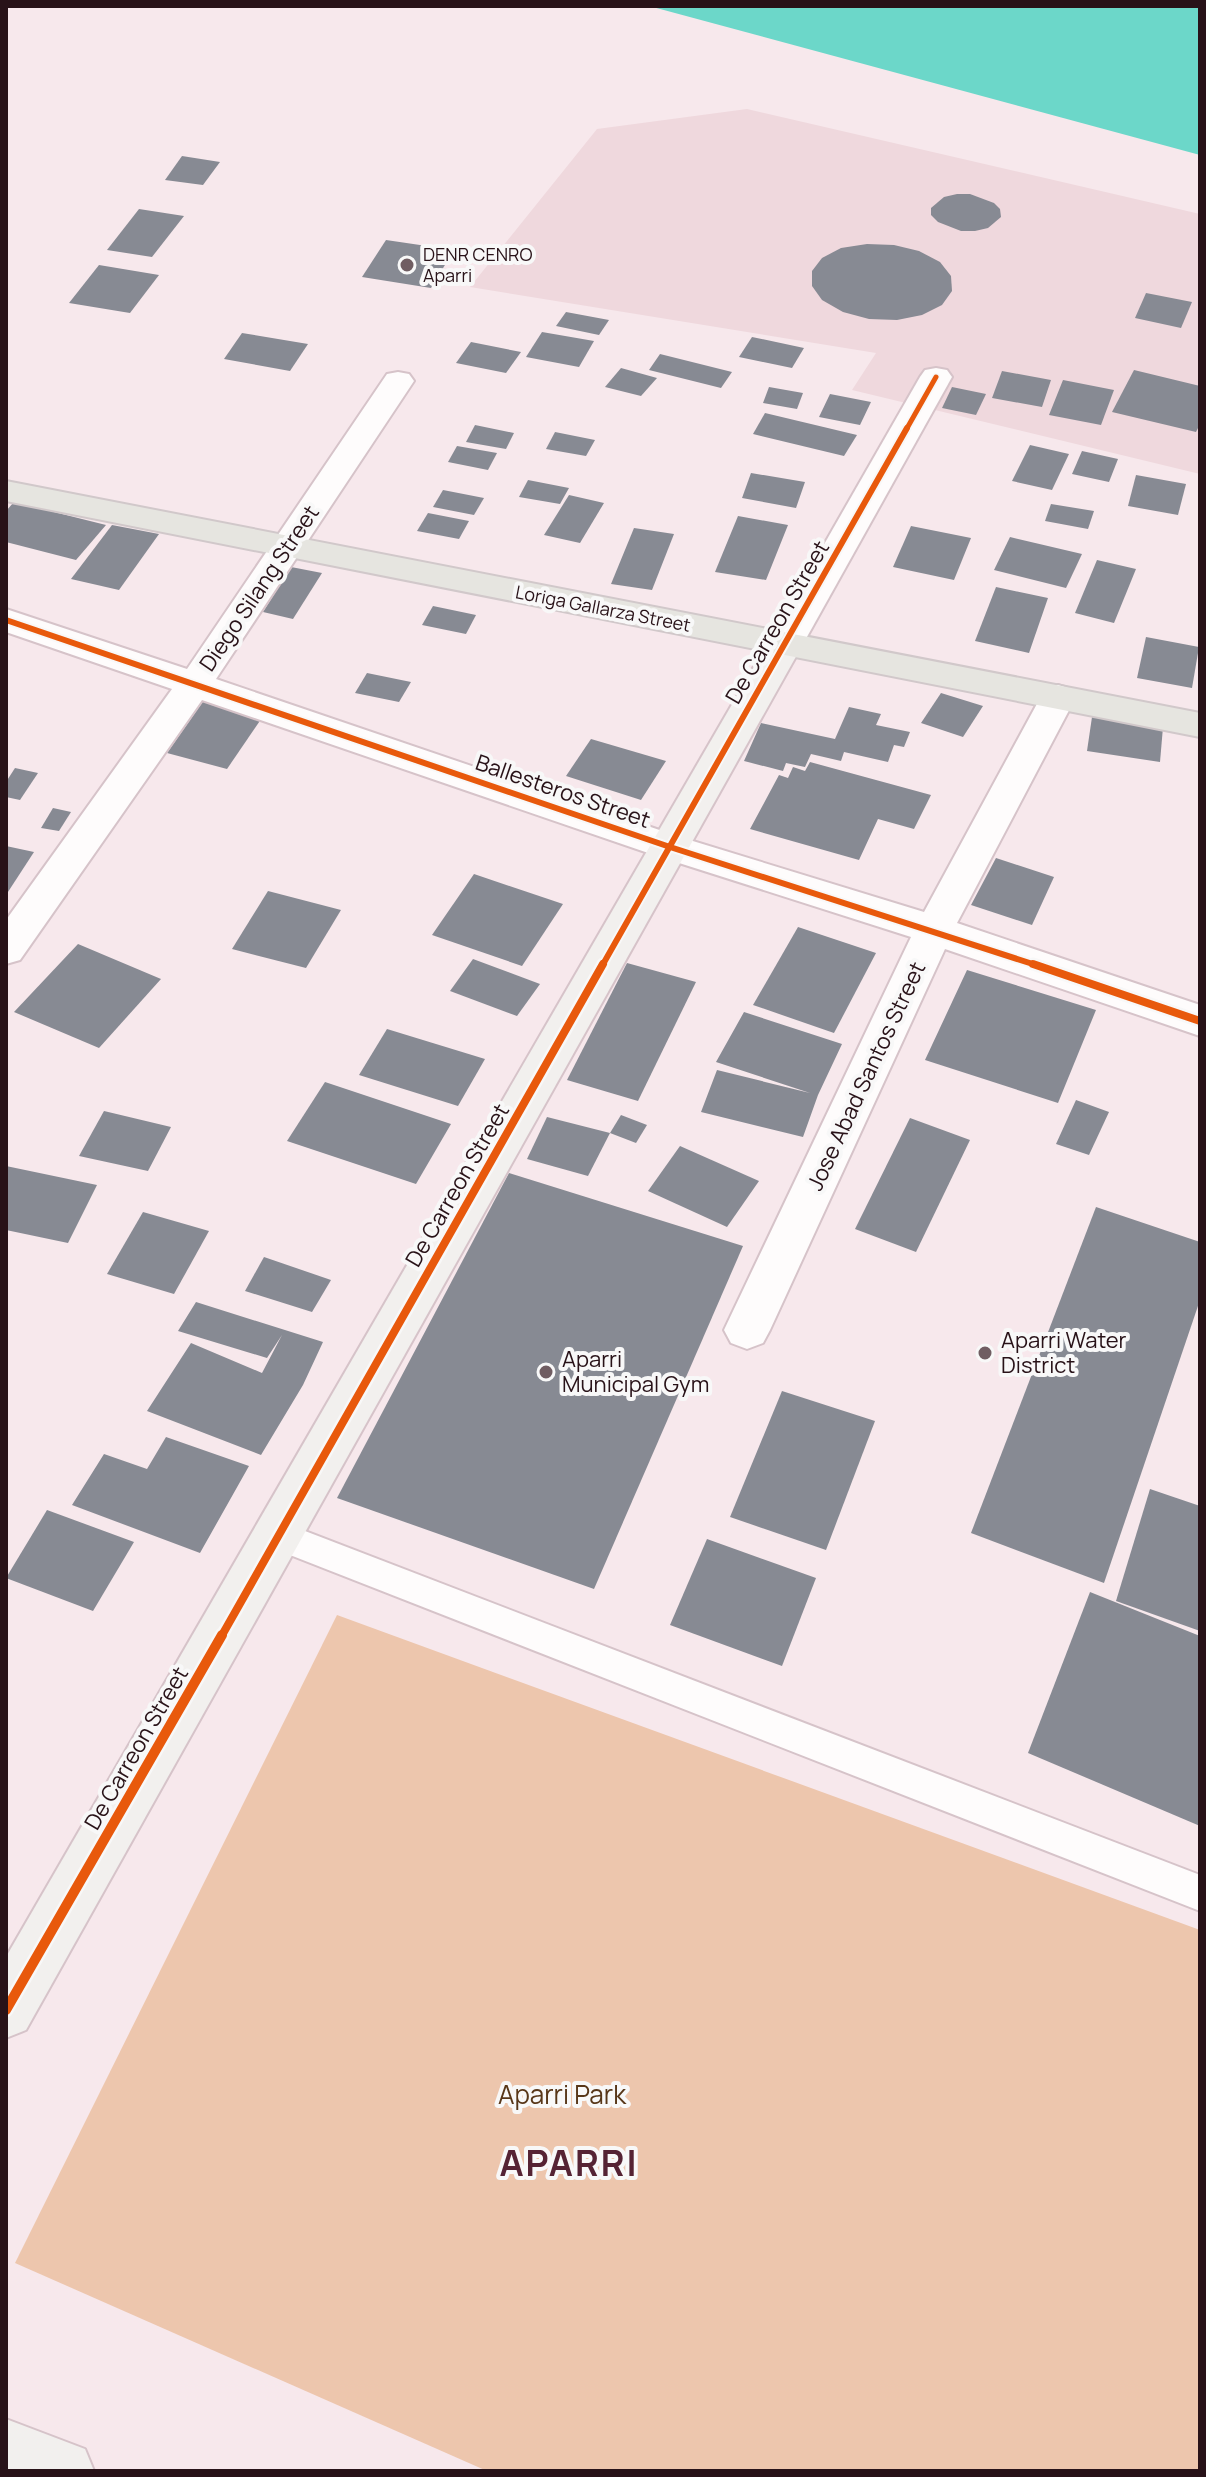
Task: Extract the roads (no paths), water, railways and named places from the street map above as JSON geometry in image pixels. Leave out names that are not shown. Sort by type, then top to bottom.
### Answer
[{"type":"main road","name":"Loriga Gallarza Street","points":[[6,491],[1200,725]]},
{"type":"street","name":"De Carreon Street","points":[[6,2010],[279,1536],[936,377]]},
{"type":"street","name":"Diego Silang Street","points":[[6,950],[195,684],[398,381]]},
{"type":"street","name":"Ballesteros Street","points":[[6,620],[670,847],[934,930],[1200,1021]]},
{"type":"street","name":"Jose Abad Santos Street","points":[[747,1330],[934,930],[1058,697]]},
{"type":"street","points":[[6,2450],[63,2471]]},
{"type":"lane","points":[[279,1536],[1200,1893]]},
{"type":"place","name":"DENR CENRO Aparri","points":[[407,265]]},
{"type":"place","name":"Aparri Water District","points":[[985,1353]]},
{"type":"place","name":"Aparri Municipal Gym","points":[[546,1372]]},
{"type":"district","name":"APARRI","points":[[569,2163]]},
{"type":"park label","name":"Aparri Park","points":[[562,2095]]}]
